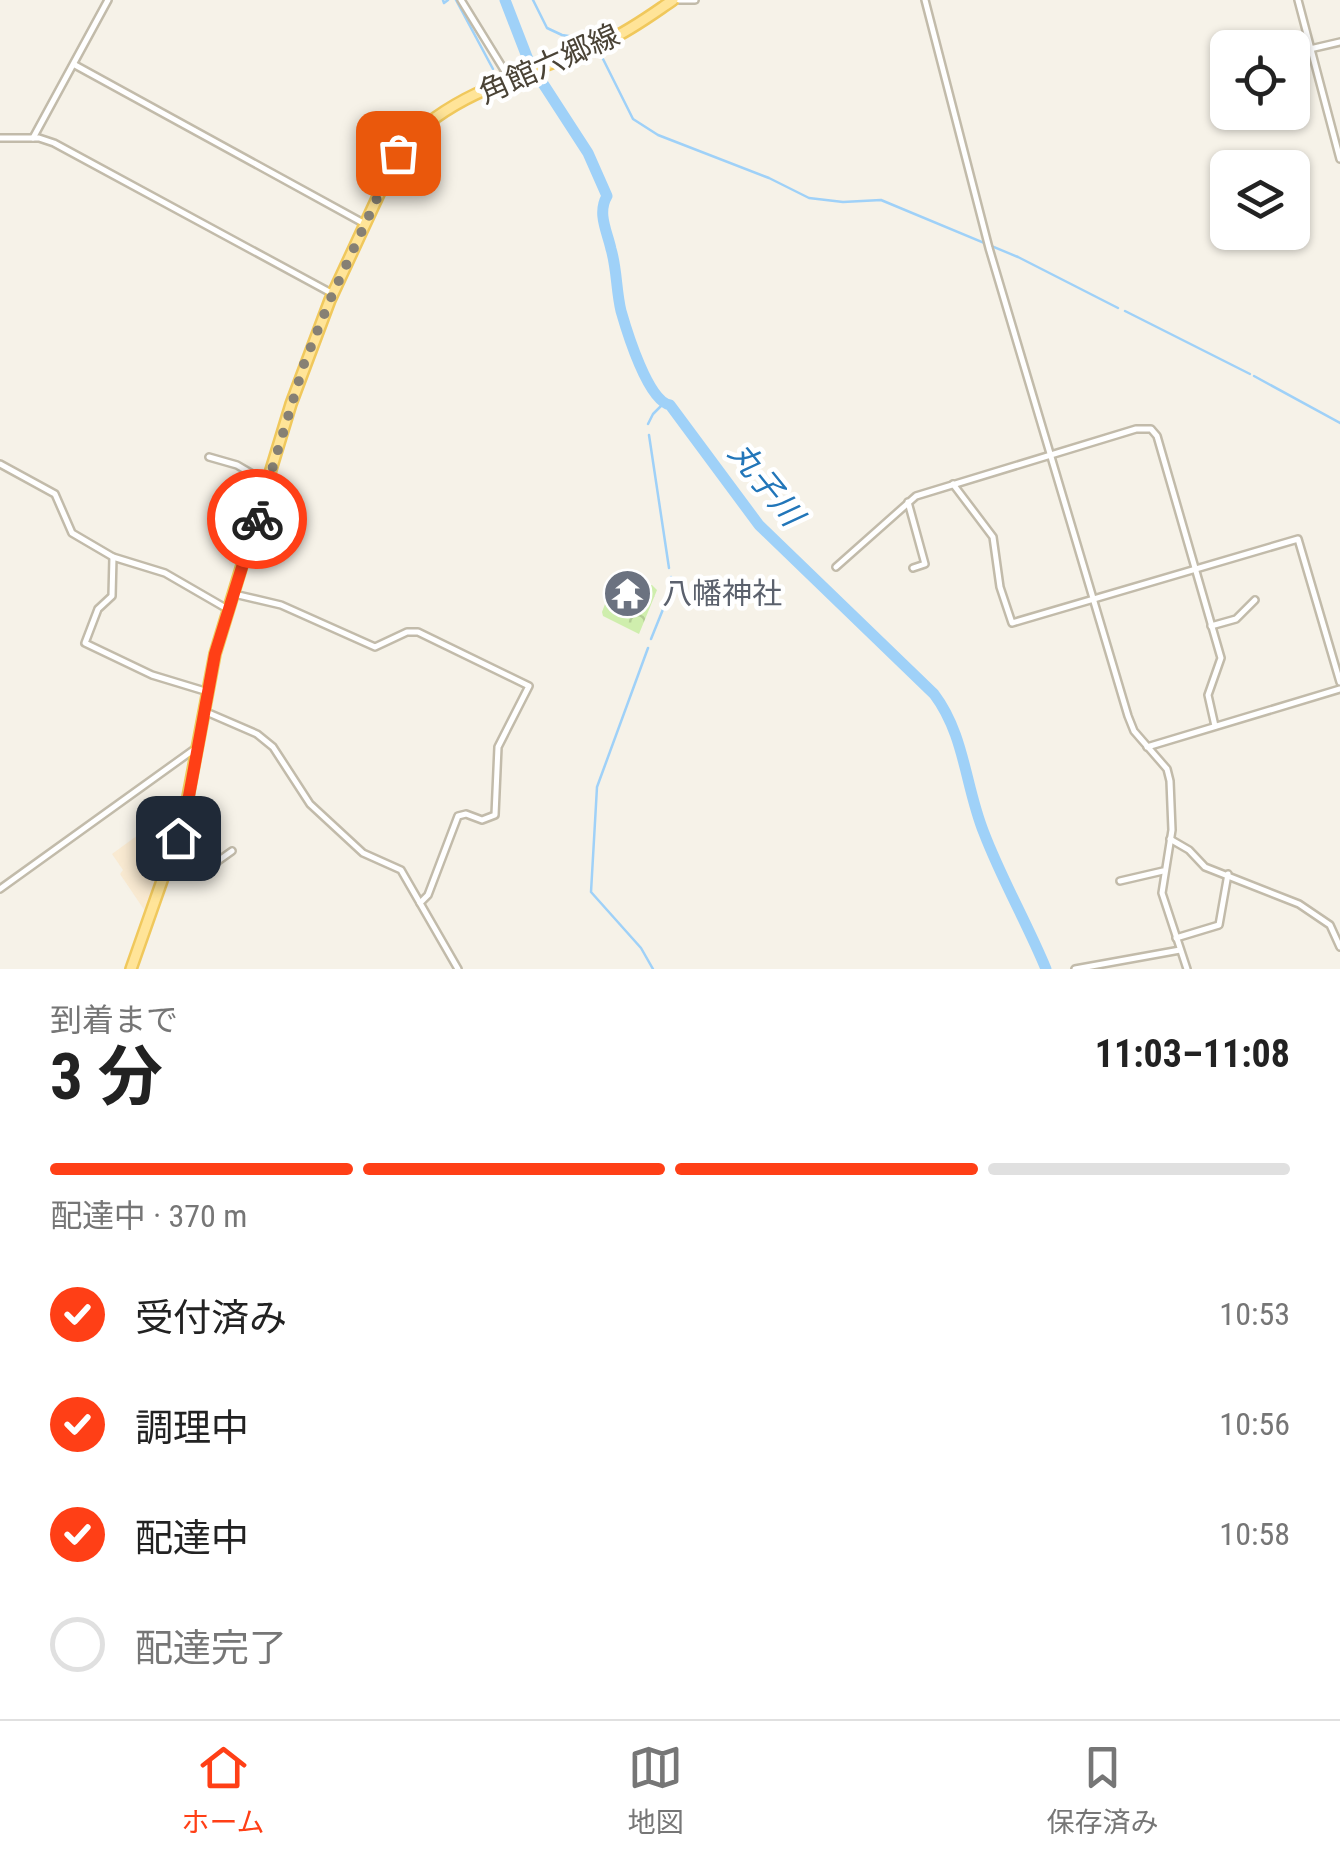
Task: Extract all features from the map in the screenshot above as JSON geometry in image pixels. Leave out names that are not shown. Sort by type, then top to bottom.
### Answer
[{"type":"main road","name":"角館六郷線","points":[[131,969],[182,822],[229,610],[304,364],[393,164],[412,136],[443,112],[628,30],[676,0]]},
{"type":"street","points":[[32,139],[108,0]]},
{"type":"street","points":[[461,0],[510,80]]},
{"type":"street","points":[[676,0],[694,0]]},
{"type":"street","points":[[925,0],[989,248],[1128,716],[1134,731],[1167,769],[1170,780],[1164,906],[1187,969]]},
{"type":"street","points":[[1298,0],[1306,30]]},
{"type":"street","points":[[1340,42],[1310,48],[1340,159]]},
{"type":"street","points":[[74,65],[365,224]]},
{"type":"street","points":[[0,138],[54,143],[332,294]]},
{"type":"street","points":[[836,567],[916,496],[1146,428],[1154,432],[1221,664],[1208,695],[1214,726]]},
{"type":"street","points":[[209,457],[268,483]]},
{"type":"street","points":[[0,464],[55,494],[72,533],[113,558],[165,573],[229,610]]},
{"type":"street","points":[[953,484],[993,537],[1000,586],[1012,623],[1298,540],[1340,685],[1147,747]]},
{"type":"street","points":[[908,502],[925,564],[912,568]]},
{"type":"street","points":[[113,558],[112,596],[98,609],[85,643],[152,675],[208,692]]},
{"type":"street","points":[[234,594],[281,605],[376,647],[407,632],[418,632],[530,686],[498,747],[494,815],[482,820],[466,814],[458,816],[428,895],[420,903]]},
{"type":"street","points":[[1212,626],[1236,619],[1254,600]]},
{"type":"street","points":[[204,711],[257,734],[273,747],[310,804],[363,852],[402,870],[458,969]]},
{"type":"street","points":[[0,889],[198,746]]},
{"type":"street","points":[[182,822],[191,826],[218,861],[232,851]]},
{"type":"street","points":[[1170,839],[1197,856],[1205,868],[1299,904],[1330,925],[1340,947]]},
{"type":"street","points":[[1120,881],[1163,871]]},
{"type":"street","points":[[1176,938],[1219,925],[1228,874]]},
{"type":"street","points":[[1074,969],[1181,950]]},
{"type":"shaded area","points":[[149,827],[168,851],[147,914],[120,874],[123,870],[112,854]]},
{"type":"green space","points":[[631,577],[634,584],[619,595],[618,602],[625,609],[632,609],[647,585],[657,590],[639,634],[603,616],[615,578]]},
{"type":"waterway","points":[[443,0],[448,0]]},
{"type":"waterway","points":[[456,0],[493,69]]},
{"type":"waterway","name":"丸子川","points":[[505,0],[529,62],[588,153],[607,196],[603,215],[621,311],[646,379],[662,401],[670,405],[759,525],[934,694],[952,726],[991,850],[1046,969]]},
{"type":"waterway","points":[[533,0],[547,28],[588,39],[593,45]]},
{"type":"waterway","points":[[599,51],[633,119],[658,135],[769,178],[809,198],[843,202],[881,200],[1018,257],[1118,308]]},
{"type":"waterway","points":[[1125,311],[1250,374]]},
{"type":"waterway","points":[[1254,376],[1340,423]]},
{"type":"waterway","points":[[648,424],[663,404]]},
{"type":"waterway","points":[[649,435],[669,568]]},
{"type":"waterway","points":[[651,639],[672,587],[671,577]]},
{"type":"waterway","points":[[648,648],[597,787],[591,892],[641,948],[653,969]]},
{"type":"way so far","points":[[257,519],[304,364],[398,153]]},
{"type":"place","name":"八幡神社","points":[[627,594]]},
{"type":"route","points":[[178,838],[215,654],[257,519]]}]
